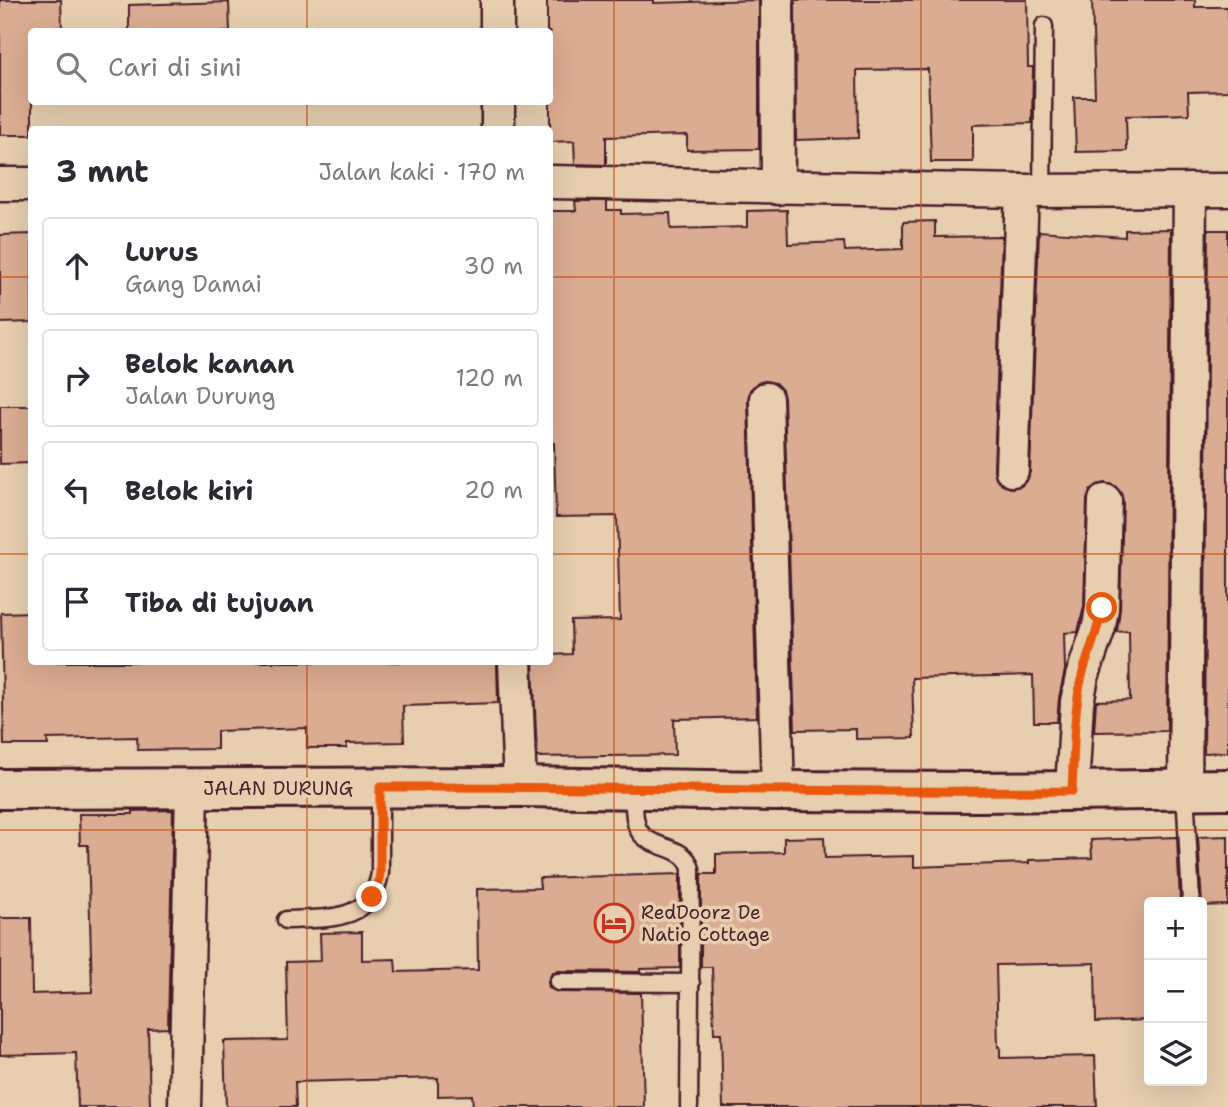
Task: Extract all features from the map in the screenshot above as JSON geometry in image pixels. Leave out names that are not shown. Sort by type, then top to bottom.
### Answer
[{"type":"street","points":[[497,0],[497,28]]},
{"type":"street","points":[[777,0],[778,188]]},
{"type":"street","points":[[498,105],[498,126]]},
{"type":"street","points":[[553,183],[1032,191],[1228,190]]},
{"type":"street","points":[[0,184],[28,184]]},
{"type":"street","points":[[1185,790],[1190,190]]},
{"type":"street","points":[[1012,470],[1032,191]]},
{"type":"street","points":[[766,399],[778,791]]},
{"type":"street","points":[[1072,791],[1077,702],[1102,608],[1105,501]]},
{"type":"street","points":[[516,665],[520,787]]},
{"type":"street","points":[[186,1107],[192,788]]},
{"type":"street","name":"JALAN DURUNG","points":[[0,789],[1228,789]]},
{"type":"lane","points":[[1032,191],[1044,26]]},
{"type":"lane","points":[[286,920],[343,916],[365,905],[372,897],[378,886],[380,873],[380,787]]},
{"type":"lane","points":[[633,789],[640,833],[646,839],[683,855],[690,865],[689,1107]]},
{"type":"lane","points":[[1185,790],[1191,897]]},
{"type":"lane","points":[[558,982],[691,983]]},
{"type":"building","points":[[0,0],[61,0],[62,28],[28,28],[28,105],[32,105],[32,126],[28,126],[28,135],[0,135]]},
{"type":"building","points":[[547,0],[654,0],[654,3],[759,0],[759,149],[687,150],[687,135],[606,137],[606,165],[575,164],[574,141],[553,142],[550,105],[553,105],[553,28],[547,28]]},
{"type":"building","points":[[795,0],[1027,0],[1028,67],[1033,67],[1032,123],[973,125],[973,162],[931,162],[928,69],[857,70],[858,138],[796,140]]},
{"type":"building","points":[[1092,0],[1195,0],[1195,7],[1228,7],[1228,91],[1188,92],[1189,114],[1126,116],[1127,151],[1076,152],[1074,97],[1095,97]]},
{"type":"building","points":[[229,2],[230,28],[129,28],[129,5]]},
{"type":"building","points":[[575,201],[607,201],[607,210],[621,210],[621,214],[670,213],[671,229],[747,227],[747,211],[787,210],[788,244],[844,242],[845,251],[903,249],[903,222],[935,221],[935,237],[1002,236],[994,469],[996,479],[1011,488],[1021,486],[1028,479],[1030,471],[1039,231],[1125,237],[1125,230],[1171,229],[1167,731],[1094,732],[1096,701],[1130,700],[1129,631],[1117,632],[1123,501],[1115,486],[1105,483],[1090,491],[1087,500],[1084,606],[1078,632],[1064,633],[1065,670],[1057,722],[1034,722],[1033,675],[912,678],[914,738],[856,739],[856,729],[795,730],[784,398],[782,390],[775,383],[765,381],[757,383],[750,390],[748,400],[757,717],[674,719],[675,755],[537,757],[533,665],[553,665],[553,655],[572,654],[571,621],[620,620],[617,516],[556,517],[553,443],[553,211],[576,211]]},
{"type":"building","points":[[1208,230],[1228,230],[1228,752],[1204,753]]},
{"type":"building","points":[[28,234],[28,322],[0,323],[0,235]]},
{"type":"building","points":[[0,406],[28,406],[28,463],[0,464]]},
{"type":"building","points":[[28,612],[28,665],[497,665],[498,703],[403,706],[404,742],[347,743],[347,748],[307,748],[307,728],[217,731],[217,749],[138,750],[137,737],[47,739],[48,745],[4,745],[1,613]]},
{"type":"building","points":[[173,810],[168,1028],[148,1029],[150,1107],[78,1107],[76,1053],[0,1055],[0,918],[31,918],[32,994],[92,992],[88,845],[80,845],[79,814],[133,814],[133,811]]},
{"type":"building","points":[[1228,836],[1228,905],[1207,906],[1207,897],[1201,897],[1198,837]]},
{"type":"building","points":[[824,837],[825,858],[914,856],[914,867],[1092,858],[1091,840],[1177,837],[1180,897],[1144,897],[1144,1020],[1096,1022],[1095,963],[996,965],[1000,1058],[1095,1056],[1097,1107],[723,1107],[721,1033],[714,1033],[712,967],[701,967],[701,874],[716,874],[716,854],[784,852],[784,838]]},
{"type":"building","points":[[680,874],[680,968],[640,969],[640,972],[558,971],[552,973],[548,981],[549,988],[558,992],[641,993],[644,1107],[473,1107],[472,1095],[438,1096],[438,1078],[295,1082],[296,1107],[226,1107],[224,1041],[288,1040],[286,962],[321,961],[320,933],[362,932],[362,960],[395,959],[396,972],[478,970],[477,889],[540,888],[539,878]]},
{"type":"place","name":"RedDoorz De Natio Cottage","points":[[614,923]]},
{"type":"route","points":[[372,897],[378,886],[380,873],[380,787],[1072,791],[1077,702],[1102,608]]}]
